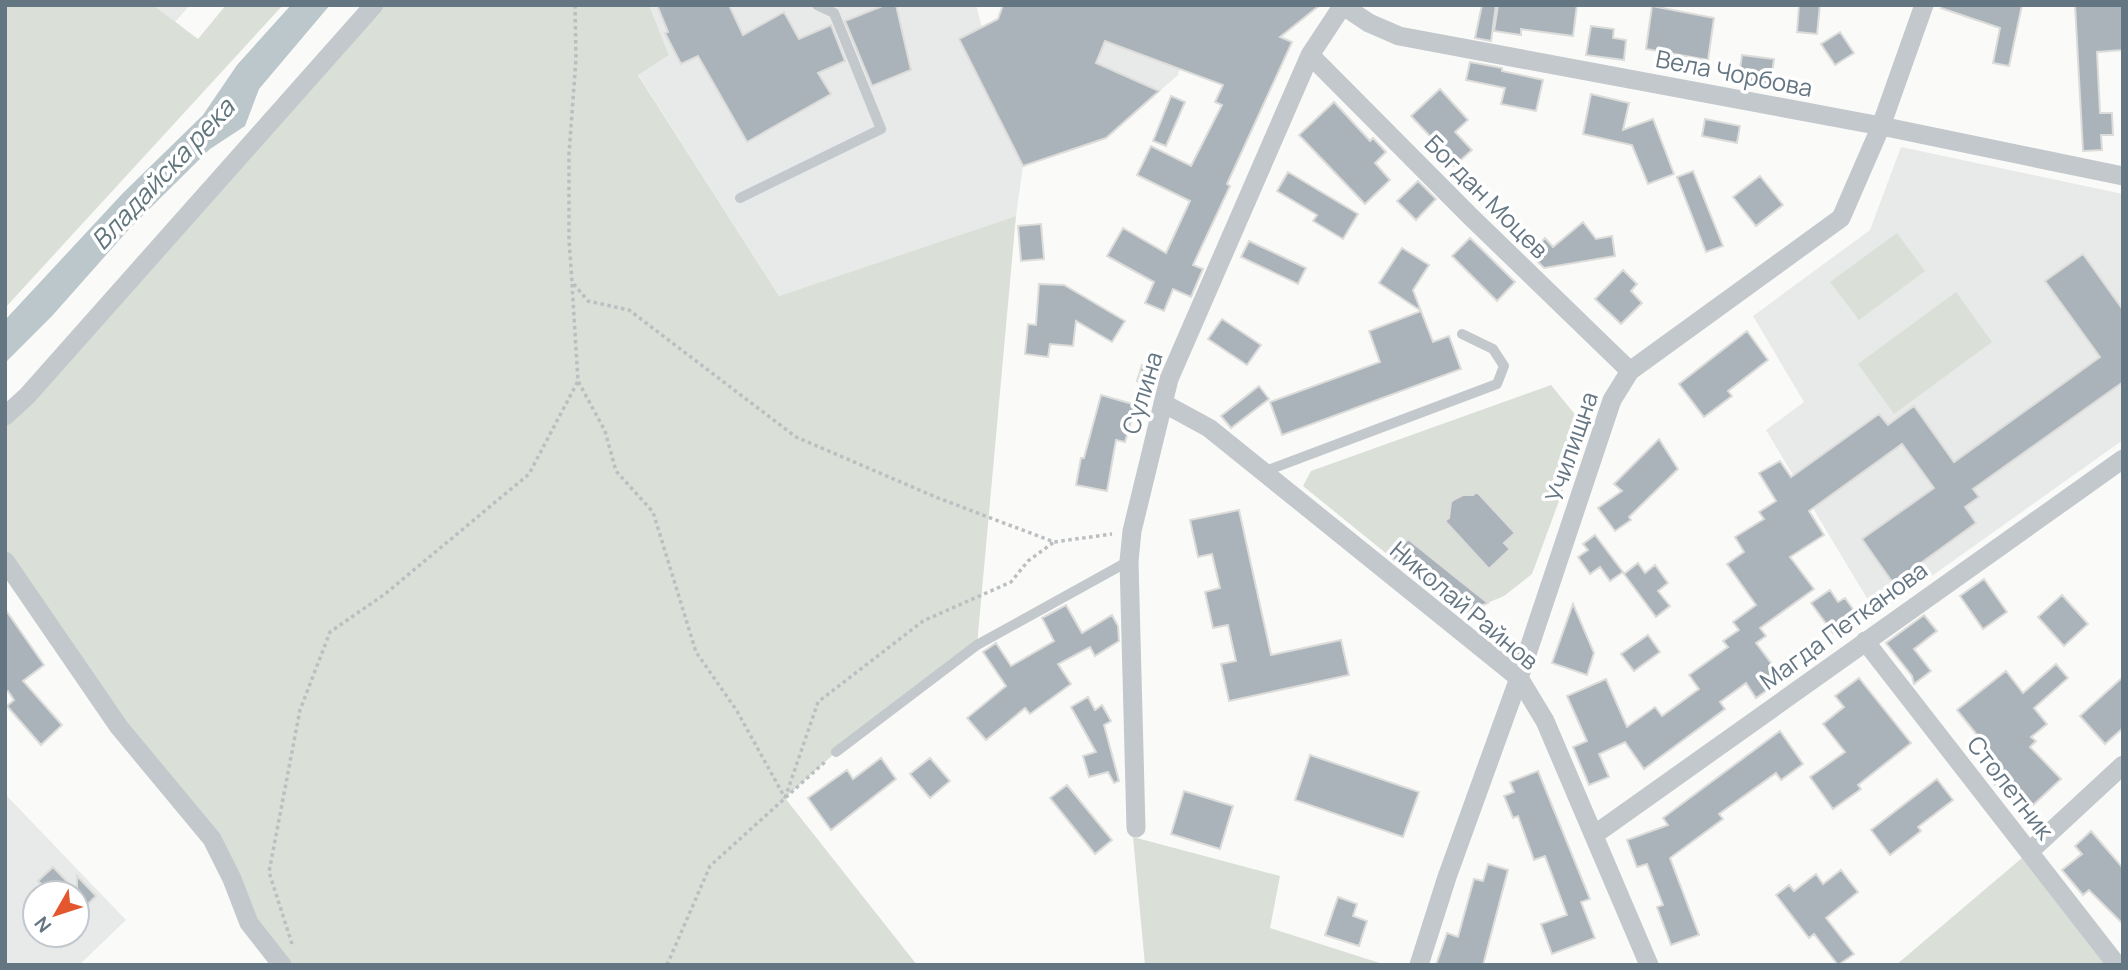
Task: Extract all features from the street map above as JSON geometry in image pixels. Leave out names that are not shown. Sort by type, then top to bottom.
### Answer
[{"type":"street","points":[[5,416],[27,396],[374,5]]},
{"type":"street","name":"Вела Чорбова","points":[[1342,5],[1369,23],[1399,36],[1881,126],[2123,176]]},
{"type":"street","name":"Сулина","points":[[1136,828],[1129,561],[1132,531],[1169,379],[1310,55],[1342,5]]},
{"type":"street","name":"Училищна","points":[[1419,965],[1612,400],[1630,372],[1841,219],[1881,126],[1924,5]]},
{"type":"street","name":"Богдан Моцев","points":[[1310,55],[1630,372]]},
{"type":"street","name":"Николай Райнов","points":[[1163,403],[1209,428],[1519,678],[1545,721],[1650,965]]},
{"type":"street","name":"Магда Петканова","points":[[1594,835],[2123,459]]},
{"type":"street","points":[[5,561],[119,727],[212,839],[232,879],[249,923],[288,958]]},
{"type":"street","name":"Столетник","points":[[1866,641],[2117,965]]},
{"type":"street","points":[[2029,852],[2123,765]]},
{"type":"lane","points":[[740,198],[881,129],[834,13],[817,5]]},
{"type":"lane","points":[[1263,472],[1497,384],[1504,366],[1493,349],[1462,334]]},
{"type":"lane","points":[[836,752],[976,645],[1129,561]]},
{"type":"path","points":[[575,5],[576,59],[569,154],[578,381],[605,431],[616,471],[653,512],[696,652],[737,711],[785,798]]},
{"type":"path","points":[[572,282],[588,301],[629,310],[796,437],[938,498],[1054,542]]},
{"type":"path","points":[[288,958],[269,872],[299,710],[330,632],[385,594],[529,474],[578,381]]},
{"type":"path","points":[[785,798],[818,702],[923,621],[1011,582],[1028,561],[1054,542],[1132,531]]},
{"type":"path","points":[[667,965],[710,866],[836,752]]},
{"type":"shaded area","points":[[5,5],[153,5],[198,39],[226,5],[283,5],[5,308]]},
{"type":"shaded area","points":[[153,5],[190,5],[175,22]]},
{"type":"shaded area","points":[[374,5],[649,5],[669,55],[638,75],[779,296],[1016,216],[977,645],[836,752],[785,798],[917,965],[282,965],[232,879],[5,561],[5,416]]},
{"type":"shaded area","points":[[649,5],[976,5],[982,28],[998,19],[1003,5],[1186,39],[1178,75],[1106,138],[1023,166],[1016,216],[779,296],[638,74],[669,55]]},
{"type":"shaded area","points":[[1901,147],[2123,194],[2123,440],[1877,615],[1766,430],[1804,402],[1753,316],[1870,230]]},
{"type":"shaded area","points":[[1897,233],[1925,271],[1859,320],[1830,282]]},
{"type":"shaded area","points":[[1956,292],[1992,342],[1894,414],[1858,364]]},
{"type":"shaded area","points":[[1551,385],[1586,428],[1532,574],[1504,596],[1461,614],[1303,486],[1311,471]]},
{"type":"shaded area","points":[[5,794],[87,879],[21,879],[21,949],[91,949],[91,884],[126,920],[79,965],[5,965]]},
{"type":"shaded area","points":[[1133,837],[1280,876],[1270,928],[1386,965],[1145,965]]},
{"type":"shaded area","points":[[2029,852],[2117,965],[1896,965]]},
{"type":"water","name":"Владайска река","points":[[291,5],[330,5],[259,89],[245,126],[210,149],[130,228],[52,316],[5,363],[5,320],[123,193],[203,115],[237,65]]},
{"type":"building","points":[[657,5],[729,5],[743,35],[784,12],[799,39],[831,25],[845,61],[818,73],[831,94],[747,142],[698,56],[681,64],[665,33],[668,32]]},
{"type":"building","points":[[885,5],[896,5],[911,70],[872,86],[845,21]]},
{"type":"building","points":[[1003,5],[1320,5],[1280,37],[1292,42],[1193,265],[1203,269],[1191,297],[1173,289],[1164,311],[1145,303],[1154,282],[1107,256],[1123,228],[1166,253],[1190,201],[1137,175],[1151,146],[1191,166],[1222,105],[1215,102],[1223,85],[1105,41],[1096,63],[1159,91],[1106,138],[1023,166],[959,39],[998,19]]},
{"type":"building","points":[[1482,5],[1496,5],[1491,41],[1475,38]]},
{"type":"building","points":[[1498,5],[1577,5],[1573,36],[1521,29],[1521,35],[1494,31]]},
{"type":"building","points":[[1799,5],[1820,5],[1817,34],[1797,32]]},
{"type":"building","points":[[1942,5],[2022,5],[2009,66],[1993,63],[2000,28],[1941,8]]},
{"type":"building","points":[[2075,5],[2123,5],[2123,50],[2097,52],[2100,113],[2112,113],[2113,135],[2101,135],[2102,150],[2083,151]]},
{"type":"building","points":[[1652,6],[1714,18],[1708,60],[1646,49]]},
{"type":"building","points":[[1591,26],[1614,29],[1613,38],[1626,40],[1624,60],[1586,55]]},
{"type":"building","points":[[1840,32],[1854,53],[1835,65],[1821,44]]},
{"type":"building","points":[[1742,55],[1774,59],[1770,88],[1738,83]]},
{"type":"building","points":[[1470,62],[1543,80],[1536,111],[1501,104],[1505,88],[1466,80]]},
{"type":"building","points":[[1440,89],[1468,120],[1455,132],[1472,150],[1454,166],[1443,154],[1445,152],[1411,116]]},
{"type":"building","points":[[1591,94],[1629,103],[1623,130],[1653,119],[1674,174],[1648,184],[1632,145],[1583,134]]},
{"type":"building","points":[[1171,96],[1185,102],[1166,146],[1153,141]]},
{"type":"building","points":[[1334,102],[1370,141],[1373,138],[1386,152],[1375,163],[1390,180],[1365,204],[1299,135]]},
{"type":"building","points":[[1705,119],[1740,126],[1737,143],[1702,136]]},
{"type":"building","points":[[1693,171],[1723,246],[1706,252],[1677,177]]},
{"type":"building","points":[[1288,172],[1358,214],[1343,239],[1313,221],[1317,215],[1277,191]]},
{"type":"building","points":[[1760,176],[1783,205],[1756,226],[1733,197]]},
{"type":"building","points":[[1418,181],[1436,199],[1416,220],[1397,201]]},
{"type":"building","points":[[1583,222],[1596,239],[1612,236],[1615,256],[1544,268],[1530,254],[1545,238],[1553,247]]},
{"type":"building","points":[[1041,224],[1044,259],[1021,261],[1018,226]]},
{"type":"building","points":[[1470,238],[1515,282],[1497,301],[1452,256]]},
{"type":"building","points":[[1249,241],[1306,268],[1298,284],[1241,257]]},
{"type":"building","points":[[1402,248],[1429,265],[1413,290],[1421,311],[1379,283]]},
{"type":"building","points":[[2083,254],[2123,310],[2123,382],[1973,489],[1979,497],[1965,507],[1976,523],[1893,583],[1862,539],[1934,488],[1902,444],[1809,511],[1824,535],[1790,557],[1814,589],[1760,628],[1766,636],[1756,643],[1783,679],[1756,698],[1746,683],[1720,702],[1725,709],[1644,769],[1625,742],[1599,754],[1609,777],[1589,785],[1573,747],[1587,741],[1567,696],[1606,679],[1627,727],[1655,707],[1662,716],[1699,689],[1689,675],[1728,647],[1723,641],[1739,630],[1733,622],[1756,605],[1727,564],[1744,552],[1735,537],[1764,519],[1759,512],[1776,501],[1759,473],[1780,461],[1791,477],[1879,414],[1888,425],[1914,406],[1954,462],[2100,357],[2045,281]]},
{"type":"building","points":[[1623,270],[1637,284],[1631,291],[1642,303],[1621,324],[1595,299]]},
{"type":"building","points":[[1039,284],[1064,285],[1125,321],[1112,342],[1076,321],[1073,346],[1050,344],[1048,357],[1025,354],[1028,324],[1036,325]]},
{"type":"building","points":[[1421,311],[1433,342],[1449,336],[1461,369],[1282,435],[1270,402],[1380,362],[1369,331]]},
{"type":"building","points":[[1222,319],[1261,345],[1247,365],[1208,339]]},
{"type":"building","points":[[1747,331],[1768,360],[1728,391],[1732,396],[1704,417],[1679,384]]},
{"type":"building","points":[[1142,365],[1159,371],[1154,386],[1137,381]]},
{"type":"building","points":[[1259,386],[1269,399],[1231,428],[1221,416]]},
{"type":"building","points":[[1101,395],[1136,405],[1125,442],[1116,440],[1107,491],[1076,485],[1081,458],[1084,458]]},
{"type":"building","points":[[1659,439],[1678,469],[1629,517],[1631,520],[1615,531],[1598,508],[1622,491],[1614,484]]},
{"type":"building","points":[[1477,492],[1515,533],[1504,543],[1510,549],[1489,569],[1445,521],[1449,518],[1451,502],[1463,495]]},
{"type":"building","points":[[1239,510],[1271,655],[1341,640],[1349,675],[1229,701],[1221,664],[1236,661],[1228,625],[1213,628],[1205,592],[1220,588],[1212,554],[1198,557],[1190,520]]},
{"type":"building","points":[[1595,535],[1623,572],[1610,581],[1600,567],[1590,574],[1578,557],[1588,550],[1583,544]]},
{"type":"building","points":[[1408,539],[1488,603],[1461,614],[1392,558]]},
{"type":"building","points":[[1638,563],[1645,573],[1655,565],[1668,583],[1658,591],[1670,606],[1656,617],[1624,574]]},
{"type":"building","points":[[1984,579],[2007,612],[1983,629],[1960,596]]},
{"type":"building","points":[[1830,590],[1838,602],[1845,598],[1857,615],[1833,633],[1811,603]]},
{"type":"building","points":[[2062,595],[2088,624],[2064,646],[2038,617]]},
{"type":"building","points":[[1573,604],[1594,653],[1587,675],[1552,663]]},
{"type":"building","points":[[1066,605],[1082,633],[1112,615],[1118,626],[1119,641],[1095,656],[1090,647],[1058,664],[1071,684],[1030,714],[1025,708],[986,740],[967,718],[1006,686],[983,652],[996,643],[1011,666],[1054,641],[1042,618]]},
{"type":"building","points":[[5,609],[44,665],[23,681],[62,725],[41,745],[7,706],[14,700],[8,691],[5,693]]},
{"type":"building","points":[[1924,615],[1937,631],[1914,649],[1931,671],[1914,684],[1912,676],[1886,643]]},
{"type":"building","points":[[1648,635],[1660,652],[1634,671],[1621,654]]},
{"type":"building","points":[[2056,664],[2068,678],[2034,708],[2047,724],[2031,737],[2036,741],[2030,747],[2061,779],[2033,805],[2010,781],[1999,790],[1985,771],[1998,761],[1957,710],[2006,671],[2023,693]]},
{"type":"building","points":[[2123,677],[2123,728],[2105,744],[2080,716]]},
{"type":"building","points":[[1859,678],[1911,743],[1858,785],[1861,789],[1833,809],[1810,777],[1845,752],[1823,724],[1844,707],[1835,696]]},
{"type":"building","points":[[1088,697],[1095,710],[1102,705],[1111,721],[1104,725],[1119,781],[1114,783],[1108,772],[1089,777],[1083,756],[1096,752],[1071,707]]},
{"type":"building","points":[[1780,731],[1803,764],[1781,780],[1776,773],[1719,814],[1723,819],[1670,858],[1699,935],[1671,945],[1657,907],[1663,905],[1647,864],[1637,867],[1627,840],[1668,825],[1663,818]]},
{"type":"building","points":[[1310,755],[1419,792],[1403,837],[1295,800]]},
{"type":"building","points":[[881,758],[896,779],[831,830],[808,798],[847,770],[853,779]]},
{"type":"building","points":[[930,758],[950,781],[930,798],[910,774]]},
{"type":"building","points":[[1538,771],[1590,899],[1581,902],[1595,938],[1552,954],[1541,924],[1567,915],[1545,856],[1534,860],[1518,816],[1513,818],[1504,796],[1514,792],[1510,782]]},
{"type":"building","points":[[1937,779],[1953,800],[1918,827],[1921,831],[1890,855],[1871,830]]},
{"type":"building","points":[[1067,785],[1112,840],[1095,854],[1050,798]]},
{"type":"building","points":[[1184,791],[1233,806],[1220,849],[1171,834]]},
{"type":"building","points":[[2091,831],[2123,868],[2123,924],[2089,890],[2083,895],[2062,870],[2082,854],[2075,846]]},
{"type":"building","points":[[1488,864],[1508,870],[1483,965],[1436,965],[1447,933],[1458,937],[1474,879],[1483,881]]},
{"type":"building","points":[[53,867],[65,879],[40,879]]},
{"type":"building","points":[[1841,870],[1858,892],[1826,918],[1854,954],[1838,965],[1814,934],[1809,938],[1776,895],[1789,885],[1794,891],[1816,874],[1823,884]]},
{"type":"building","points":[[1338,897],[1357,904],[1353,916],[1367,921],[1359,946],[1325,935]]}]
